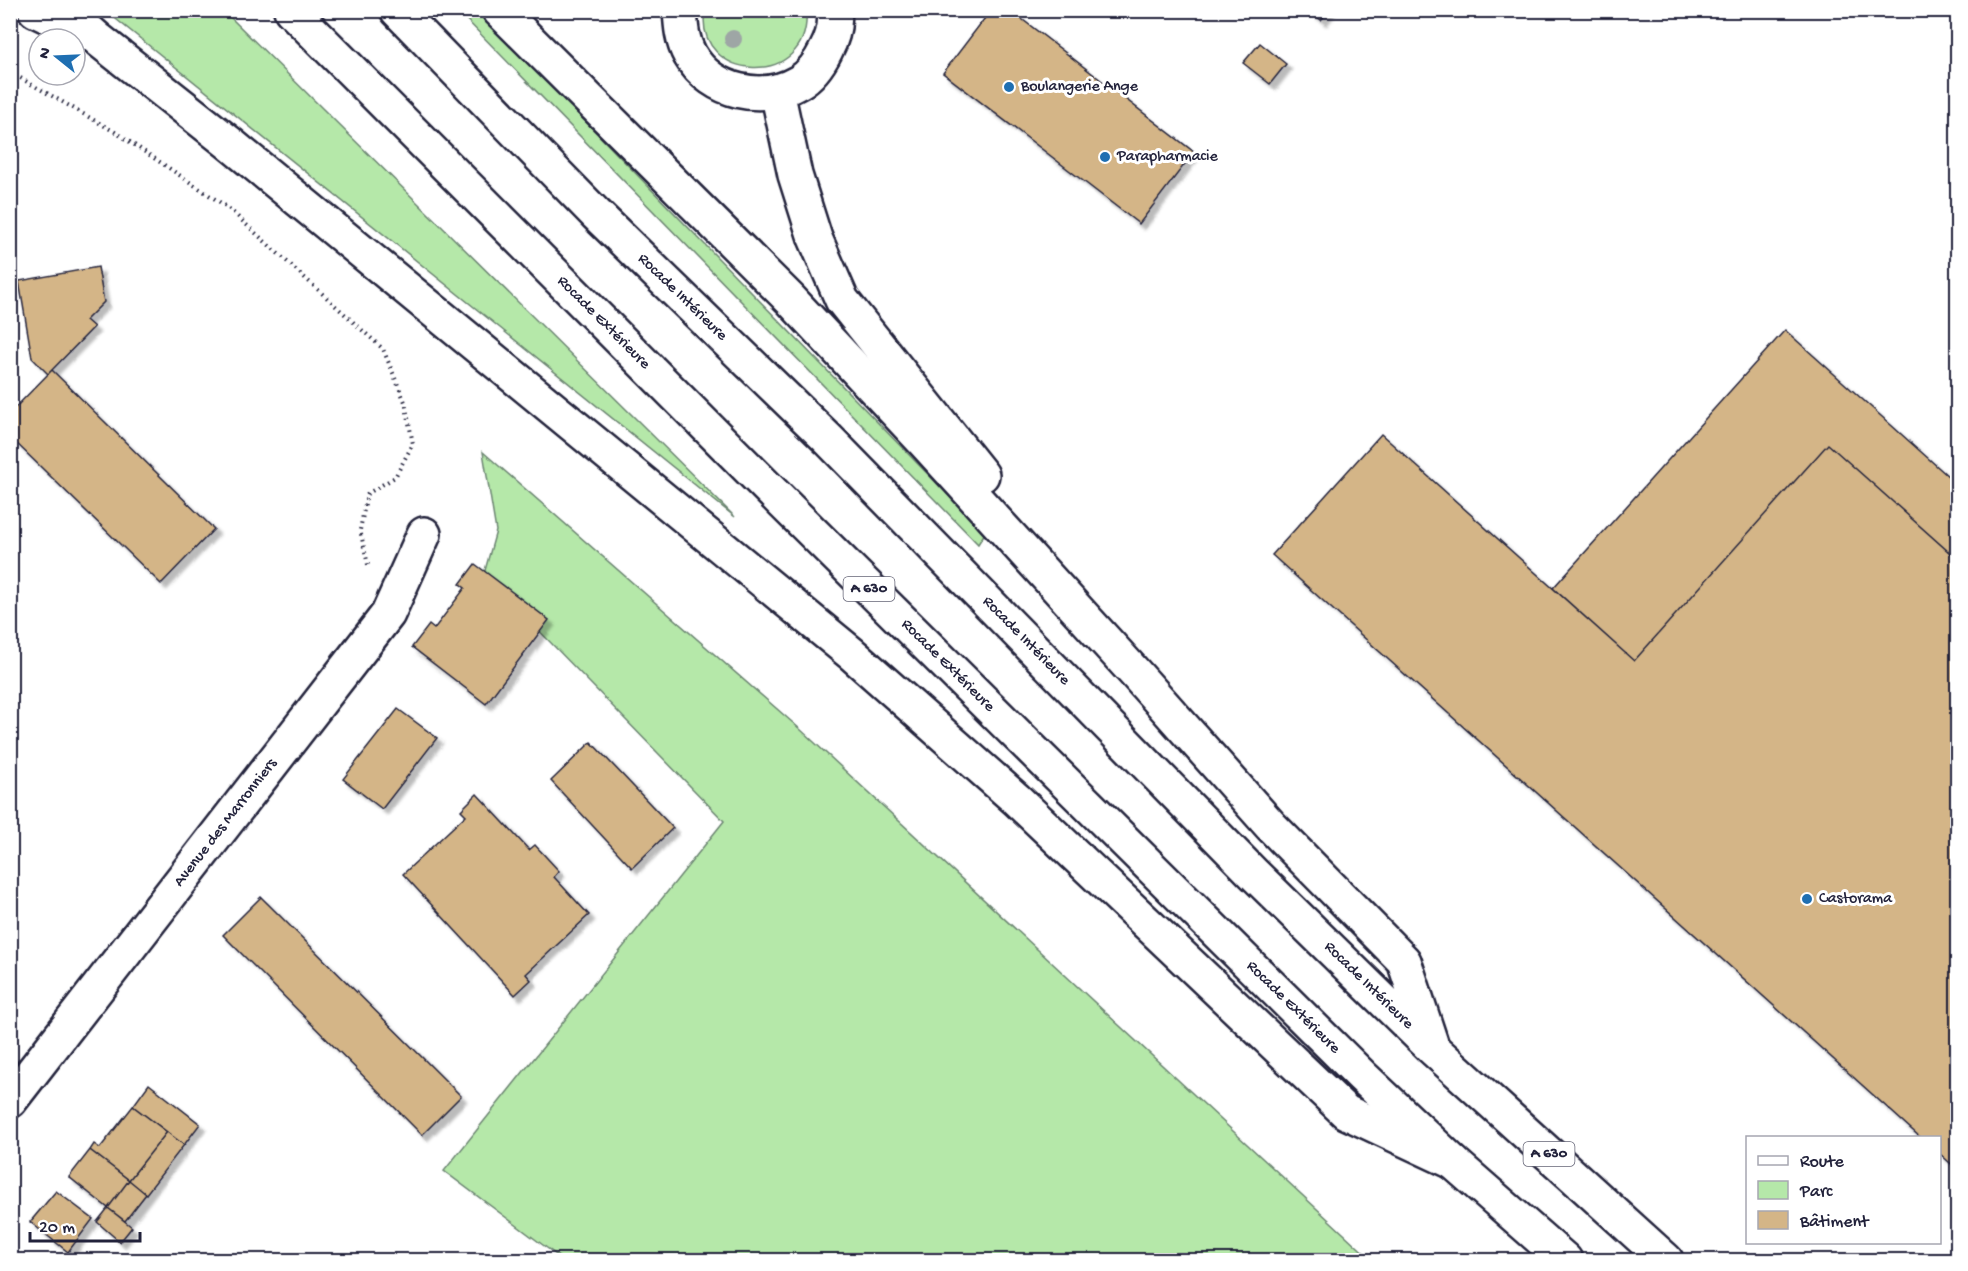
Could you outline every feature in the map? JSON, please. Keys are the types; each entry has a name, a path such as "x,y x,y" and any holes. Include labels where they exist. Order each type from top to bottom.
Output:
{"main road":[{"path":"35,10 99,40"},
{"path":"65,10 852,654 1016,799 1346,1112 1453,1162"},
{"name":"Rocade Extérieure","path":"291,10 799,520 1345,1060 1453,1162 1565,1260"},
{"name":"Rocade Intérieure","path":"397,10 596,214 828,439 1253,873 1432,1048 1666,1260"},
{"path":"499,10 791,300 1136,673 1271,826 1404,961 1432,1048"},
{"path":"680,10 681,30 690,55 706,74 728,88 752,94 777,91 800,81 819,63 831,41 834,10"},
{"path":"777,91 795,175 815,238 842,300 1136,673"},
{"name":"Avenue des Marronniers","path":"10,1101 388,614 424,534"}],"path":[{"path":"10,72 115,132 227,207 383,349 405,402 413,444 395,477 367,494 360,530 369,568 367,579"}],"green space":[{"path":"705,10 806,11 803,37 791,54 774,65 753,68 733,63 717,52 706,34"},
{"path":"106,11 224,11 735,517"},
{"path":"458,11 478,11 985,533 978,544"},
{"path":"483,452 800,729 1372,1260 563,1260 444,1171 724,821 484,574 496,531"}],"building":[{"path":"991,10 1010,10 1194,152 1139,224 943,73"},
{"path":"1308,10 1329,10 1321,20"},
{"path":"1260,43 1286,64 1270,84 1243,63"},
{"path":"98,267 104,302 86,320 94,327 48,374 32,358 19,281"},
{"path":"1785,330 1958,485 1958,560 1828,444 1634,661 1553,588"},
{"path":"52,370 214,529 161,584 10,437 10,413"},
{"name":"Castorama","path":"1381,434 1634,661 1828,444 1958,560 1958,1170 1941,1155 1941,1136 1919,1136 1272,555"},
{"path":"475,564 549,620 486,704 412,647 429,625 434,629 465,588 460,584"},
{"path":"398,709 437,738 382,809 343,779"},
{"path":"591,742 673,828 632,868 551,781"},
{"path":"477,794 529,850 535,845 559,871 554,877 589,915 526,974 531,980 515,995 403,874 466,815 461,810"},
{"path":"261,897 461,1096 422,1135 223,935"},
{"path":"149,1084 200,1124 184,1145 133,1106"},
{"path":"133,1106 167,1132 129,1180 90,1150 94,1144 100,1148"},
{"path":"167,1132 184,1145 146,1194 129,1180"},
{"path":"90,1150 129,1180 108,1208 69,1177"},
{"path":"129,1180 146,1194 125,1221 108,1208"},
{"path":"56,1191 93,1219 68,1252 30,1222"},
{"path":"108,1208 132,1227 120,1242 97,1222"}],"place":[{"name":"Boulangerie Ange","path":"1009,87"},
{"name":"Parapharmacie","path":"1105,157"},
{"name":"Castorama","path":"1807,899"}]}
